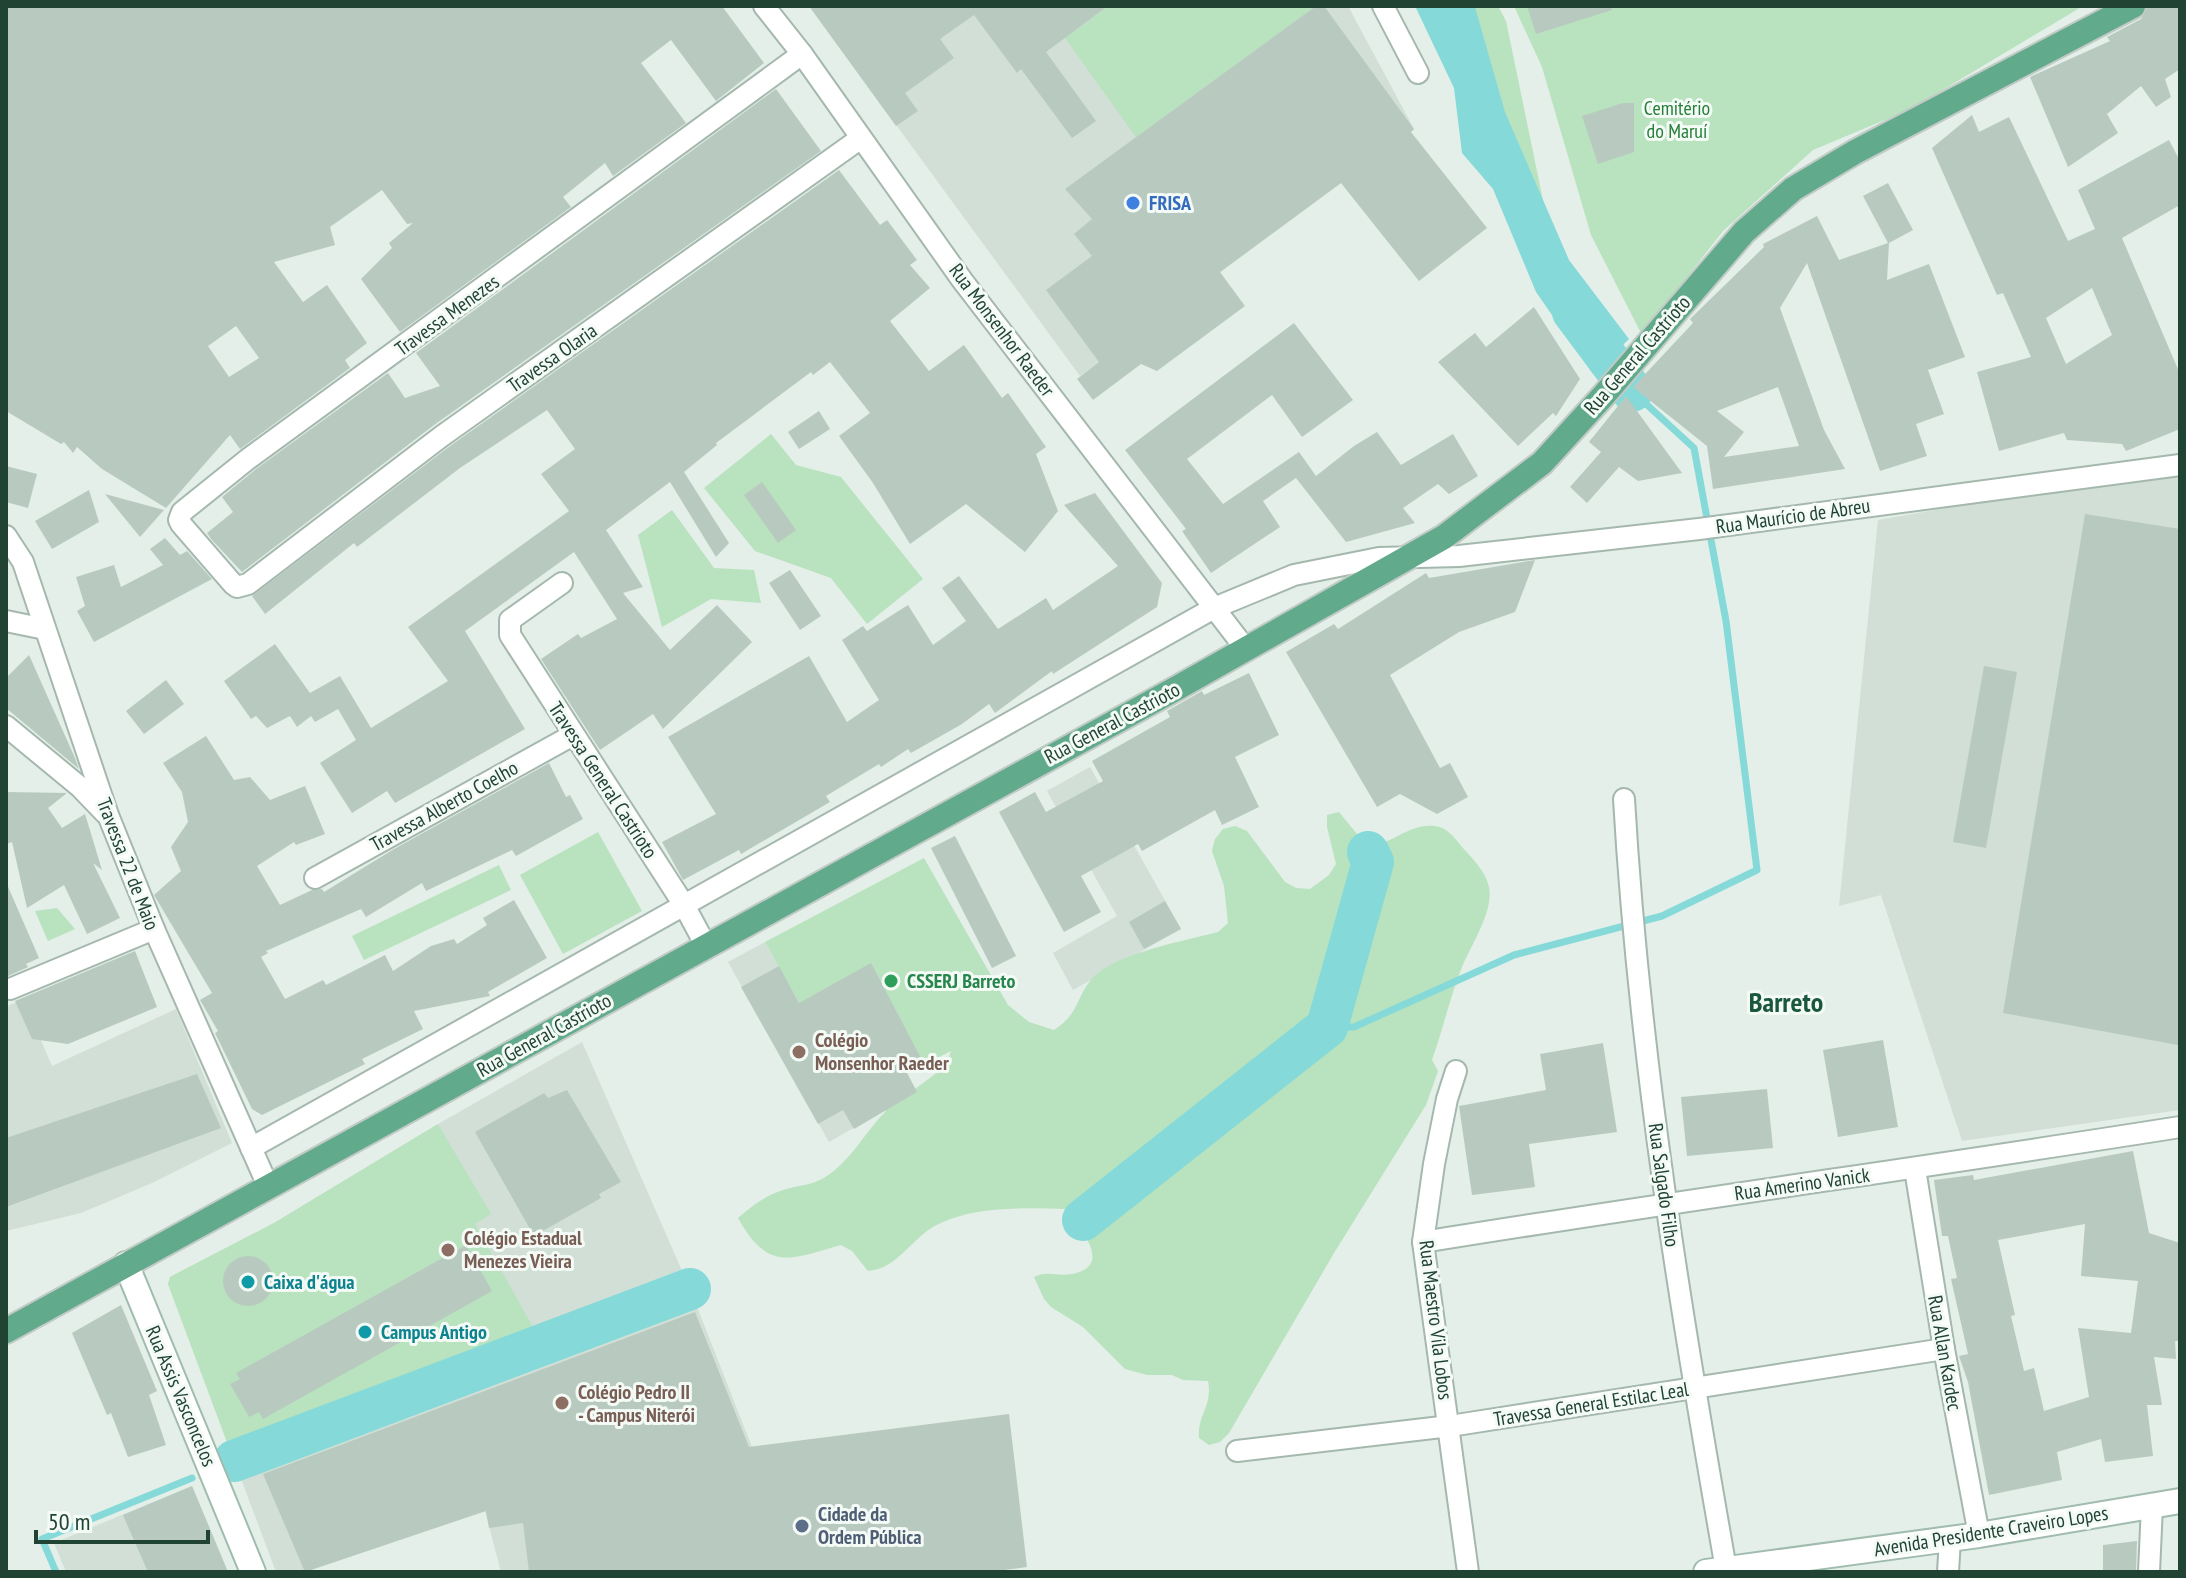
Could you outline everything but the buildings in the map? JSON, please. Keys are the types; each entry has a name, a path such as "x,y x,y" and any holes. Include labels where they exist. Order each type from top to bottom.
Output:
{"main road":[{"name":"Rua General Castrioto","path":"6,1331 1444,537 1542,463 1744,232 1793,189 1855,152 2133,6"},
{"name":"Rua Assis Vasconcelos","path":"126,1264 253,1572"},
{"name":"Avenida Presidente Craveiro Lopes","path":"1716,1571 1979,1535 2180,1501"}],"street":[{"name":"Rua Monsenhor Raeder","path":"764,6 802,54 962,280 1245,648"},
{"path":"1383,6 1418,73"},
{"name":"Travessa Menezes","path":"248,584 237,587 233,584 181,524 182,512 248,459 802,54"},
{"name":"Travessa Olaria","path":"248,584 442,436 861,138"},
{"name":"Rua Maurício de Abreu","path":"251,1148 1214,608 1294,575 1379,558 1459,556 1699,529 2180,465"},
{"name":"Travessa 22 de Maio","path":"6,536 23,562 108,815 154,929 268,1186"},
{"name":"Travessa General Castrioto","path":"562,583 515,615 510,620 510,635 684,905 706,946"},
{"path":"6,621 45,629"},
{"path":"6,726 80,787 108,815"},
{"name":"Travessa Alberto Coelho","path":"315,878 573,735"},
{"name":"Rua Salgado Filho","path":"1624,799 1634,941 1665,1203 1694,1387 1716,1571"},
{"path":"10,989 154,929"},
{"name":"Rua Maestro Vila Lobos","path":"1456,1071 1434,1164 1423,1242 1468,1572"},
{"name":"Rua Amerino Vanick","path":"1423,1242 2180,1127"},
{"name":"Rua Allan Kardec","path":"1915,1169 1944,1349 1979,1535"},
{"name":"Travessa General Estilac Leal","path":"1237,1451 1450,1426 1944,1349"},
{"path":"2149,1572 2152,1506"},
{"path":"1948,1572 1950,1539"}],"shaded area":[{"name":"FRISA","path":"809,6 1348,6 1414,129 1080,376"},
{"path":"2180,467 2180,1110 1962,1141 1881,895 1839,906 1878,520"},
{"path":"1090,767 1181,929 1073,990 1053,953 1117,916 1047,791"},
{"name":"Colégio Monsenhor Raeder","path":"765,942 799,1003 873,1117 829,1142 728,962"},
{"path":"23,999 52,1066 176,1009 232,1143 152,1183 81,1213 6,1231 6,1007"},
{"path":"582,1042 690,1289 752,1447 576,1572 501,1572 485,1511 305,1572 276,1572 168,1284 170,1277 274,1223"},
{"path":"192,1486 228,1572 66,1572 54,1543"}],"green space":[{"path":"1109,6 1316,6 1136,137 1065,38"},
{"path":"1444,6 1498,6 1506,21 1551,239"},
{"name":"Cemitério do Maruí","path":"1514,6 2083,6 1911,109 1813,150 1723,231 1642,335 1591,235 1542,67"},
{"path":"771,434 796,465 841,477 923,579 867,624 831,578 755,551 704,488"},
{"path":"672,510 714,568 754,570 761,603 711,599 662,627 638,535"},
{"path":"1339,812 1361,839 1371,846 1418,827 1443,828 1485,876 1490,896 1481,928 1450,1001 1432,1060 1438,1071 1426,1105 1334,1253 1229,1433 1220,1442 1209,1445 1199,1438 1208,1398 1208,1381 1183,1380 1172,1375 1147,1375 1125,1369 1083,1327 1051,1307 1044,1299 1034,1277 1072,1274 1085,1270 1091,1263 1090,1245 1066,1209 998,1209 948,1220 925,1233 895,1260 868,1271 852,1251 841,1245 782,1257 760,1247 749,1236 738,1218 772,1194 813,1183 832,1173 886,1111 799,1003 765,942 924,858 1008,1005 1029,1022 1054,1030 1068,1019 1090,981 1114,963 1149,950 1218,932 1228,923 1224,886 1212,851 1215,839 1223,829 1235,826 1247,831 1285,882 1296,888 1310,889 1329,875 1336,864 1327,815","holes":["951,1051 946,1066 915,1089 907,1073"]},
{"path":"598,832 642,911 563,954 520,875"},
{"path":"499,865 511,890 364,960 352,936"},
{"path":"57,908 75,929 48,941 35,911"},
{"name":"Colégio Estadual Menezes Vieira","path":"438,1124 491,1214 475,1224 543,1345 234,1461 168,1284 170,1277 274,1223"}],"water":[{"path":"1415,6 1475,7 1505,112 1569,260 1629,339 1593,374 1536,292 1493,189 1462,153 1454,88"}],"waterway":[{"path":"1573,312 1632,391"},
{"path":"1327,1027 1354,1027 1514,955 1662,916 1757,870 1726,621 1694,448 1632,391"},
{"path":"1083,1220 1327,1027 1373,862 1368,852"},
{"path":"234,1461 690,1289"},
{"path":"56,1572 42,1539 192,1478"}],"place":[{"name":"FRISA","path":"1133,203"},
{"name":"CSSERJ Barreto","path":"891,981"},
{"name":"Colégio Monsenhor Raeder","path":"799,1052"},
{"name":"Colégio Estadual Menezes Vieira","path":"448,1250"},
{"name":"Caixa d'água","path":"248,1282"},
{"name":"Campus Antigo","path":"365,1332"},
{"name":"Colégio Pedro II - Campus Niterói","path":"562,1403"},
{"name":"Cidade da Ordem Pública","path":"802,1526"}],"district":[{"name":"Barreto","path":"1786,1001"}]}
